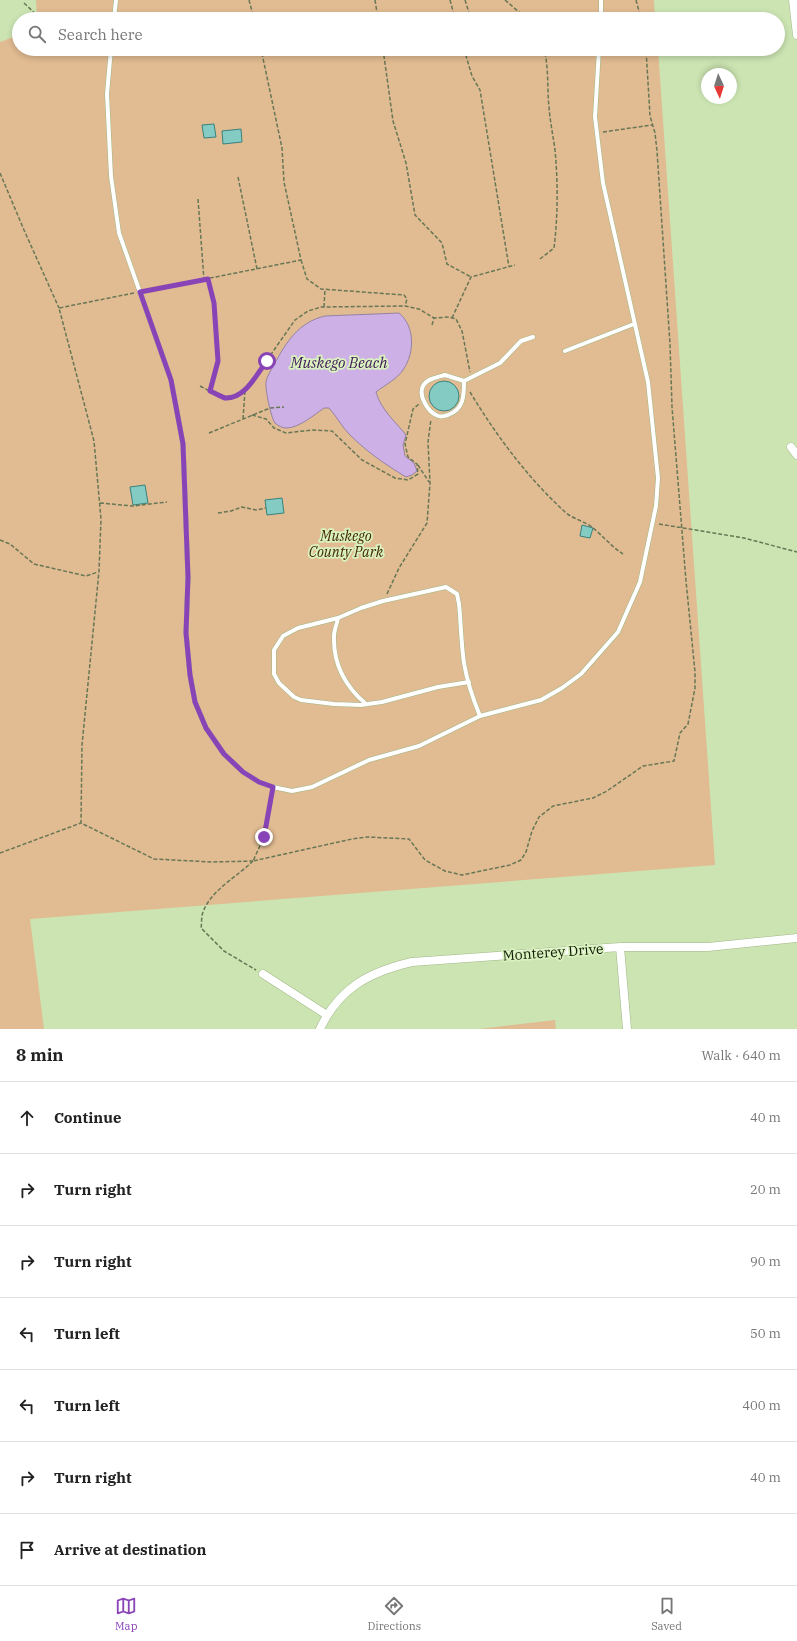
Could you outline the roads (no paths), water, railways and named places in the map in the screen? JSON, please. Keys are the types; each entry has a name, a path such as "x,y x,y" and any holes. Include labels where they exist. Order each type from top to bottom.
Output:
{"street":[{"path":"793,0 797,35"},
{"path":"791,447 797,455"},
{"name":"Monterey Drive","path":"320,1029 327,1015 342,997 370,975 390,967 412,962 620,947 708,947 797,938"},
{"path":"620,947 626,1029"},
{"path":"263,974 327,1015"}],"lane":[{"path":"115,12 116,0"},
{"path":"601,0 601,12"},
{"path":"111,56 108,94 111,183 119,234 171,380 183,444 188,577 186,633 190,675 195,702 206,728 224,754 243,772 259,782 273,787 292,790 312,787 369,760 419,746 480,716 540,700 562,688 580,674 600,654 618,632 640,582 656,506 658,478 648,382 603,183 595,117 599,56"},
{"path":"565,351 634,324"},
{"path":"464,381 464,396 462,405 456,412 441,417 435,415 423,400 421,392 423,386 427,382 445,375 464,381 472,378 500,364 521,341 533,337"},
{"path":"469,682 438,687 382,702 366,704 334,704 301,700 294,698 279,683 274,674 274,650 283,636 298,628 338,618 361,608 383,601 446,587 457,594 464,663 480,716"},
{"path":"338,618 334,636 338,663 345,682 366,704"}],"water":[{"name":"Muskego Beach","path":"399,313 404,318 410,332 412,340 410,356 403,370 394,379 376,392 385,410 406,435 403,445 405,456 414,463 417,471 406,477 377,458 344,429 329,408 324,408 306,421 296,426 283,428 275,423 269,403 266,386 267,380 269,373 283,348 294,334 308,323 325,316"}],"park label":[{"name":"Muskego County Park","path":"346,544"}]}
